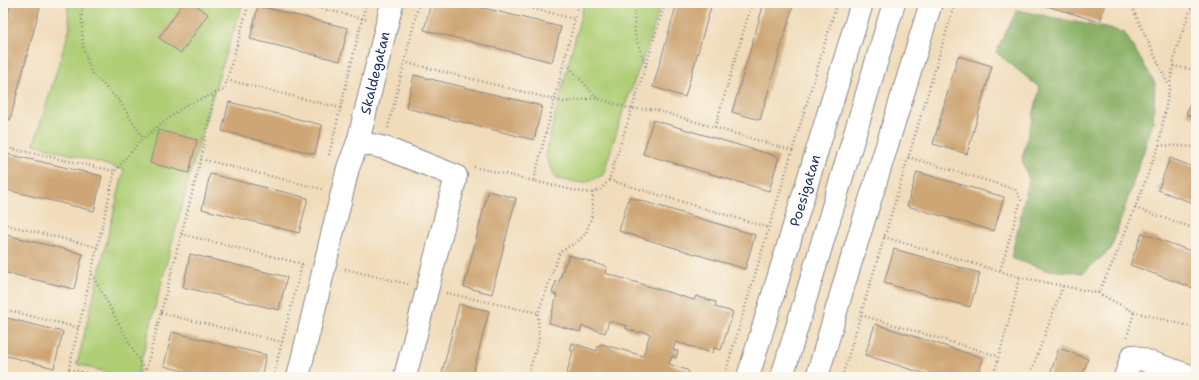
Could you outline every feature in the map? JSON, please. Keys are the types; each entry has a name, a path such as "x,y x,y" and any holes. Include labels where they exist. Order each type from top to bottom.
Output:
{"street":[{"name":"Skaldegatan","path":"298,377 348,168 358,142 392,3"},
{"name":"Poesigatan","path":"748,377 862,3"},
{"path":"782,377 894,3"},
{"path":"817,377 844,284 931,3"},
{"path":"358,142 390,139 456,176 405,377"},
{"path":"1124,377 1132,356 1163,372 1193,377"}],"path":[{"path":"81,3 83,46 91,72 120,102 143,138"},
{"path":"67,377 115,171 143,138 186,105 224,90 249,3"},
{"path":"299,3 362,18"},
{"path":"390,139 388,126 418,3"},
{"path":"510,3 575,18"},
{"path":"534,180 579,3"},
{"path":"634,3 635,36 646,66"},
{"path":"472,166 577,191 593,193 601,189 609,180 665,3"},
{"path":"715,127 752,3"},
{"path":"724,377 838,3"},
{"path":"842,377 955,3"},
{"path":"1130,3 1169,85"},
{"path":"1098,293 1114,260 1159,145 1172,66 1176,50 1193,3"},
{"path":"404,62 564,102 597,98 631,108 653,109 793,151"},
{"path":"564,62 597,98"},
{"path":"1172,66 1196,69"},
{"path":"227,80 341,108"},
{"path":"144,377 201,159 214,94"},
{"path":"388,126 390,139"},
{"path":"1159,145 1196,147"},
{"path":"3,147 115,171"},
{"path":"908,157 1015,189 1021,200 1000,272"},
{"path":"201,159 322,189"},
{"path":"609,180 770,228"},
{"path":"527,377 539,340 538,313 560,252 578,241 586,233 592,216 593,193"},
{"path":"1135,208 1196,229"},
{"path":"3,224 97,247"},
{"path":"181,234 302,264"},
{"path":"884,237 1019,277 1098,293 1134,312 1196,328"},
{"path":"91,274 145,372"},
{"path":"992,377 1013,306 1019,277"},
{"path":"1029,377 1062,286"},
{"path":"3,309 79,328"},
{"path":"161,313 282,342"},
{"path":"861,315 999,356"},
{"path":"69,369 103,377"}],"green space":[{"path":"67,3 243,3 227,49 199,142 137,377 123,377 77,364 124,170 34,144 70,28"},
{"path":"584,3 661,3 647,48 624,108 603,175 583,183 556,179 545,155"},
{"path":"1017,10 1124,32 1155,83 1153,123 1111,249 1083,273 1046,270 1011,258 1029,180 1022,159 1040,88 996,52"}],"building":[{"path":"11,3 41,3 10,120 3,118 3,32"},
{"path":"183,3 193,3 208,14 181,53 159,38"},
{"path":"431,3 463,3 561,27 552,62 424,30"},
{"path":"677,3 712,3 685,97 653,87"},
{"path":"764,3 794,3 760,120 732,112"},
{"path":"1037,3 1105,3 1100,22"},
{"path":"258,6 348,28 340,61 250,39"},
{"path":"958,56 992,66 967,154 933,144"},
{"path":"414,75 542,106 534,140 406,108"},
{"path":"1196,88 1196,118 1186,114"},
{"path":"229,102 322,125 315,154 222,131"},
{"path":"653,120 779,157 769,191 643,154"},
{"path":"158,130 197,140 189,173 150,163"},
{"path":"3,153 102,176 94,211 3,189"},
{"path":"1170,158 1196,168 1196,204 1158,190"},
{"path":"917,172 1004,197 994,231 907,206"},
{"path":"210,174 308,198 299,233 202,209"},
{"path":"488,191 516,198 492,294 464,287"},
{"path":"629,197 755,235 745,269 619,231"},
{"path":"1142,233 1196,253 1196,289 1130,265"},
{"path":"3,234 83,254 74,289 3,272"},
{"path":"894,249 980,273 970,307 884,283"},
{"path":"190,254 287,277 279,310 183,287"},
{"path":"569,255 607,267 605,273 694,300 696,296 716,302 715,307 733,312 721,350 714,348 712,353 676,342 673,350 678,351 676,358 672,356 669,364 687,370 690,374 689,377 566,376 573,351 570,350 572,343 597,351 598,346 602,344 643,356 650,334 626,329 627,326 609,321 605,333 582,326 580,332 549,323 557,295 552,293 556,281 559,282"},
{"path":"459,304 489,311 472,377 441,377"},
{"path":"3,317 63,332 54,368 3,355"},
{"path":"875,324 983,358 977,377 935,377 865,355"},
{"path":"172,332 266,355 261,377 208,377 164,366"},
{"path":"1059,348 1088,359 1082,377 1049,377"}]}
